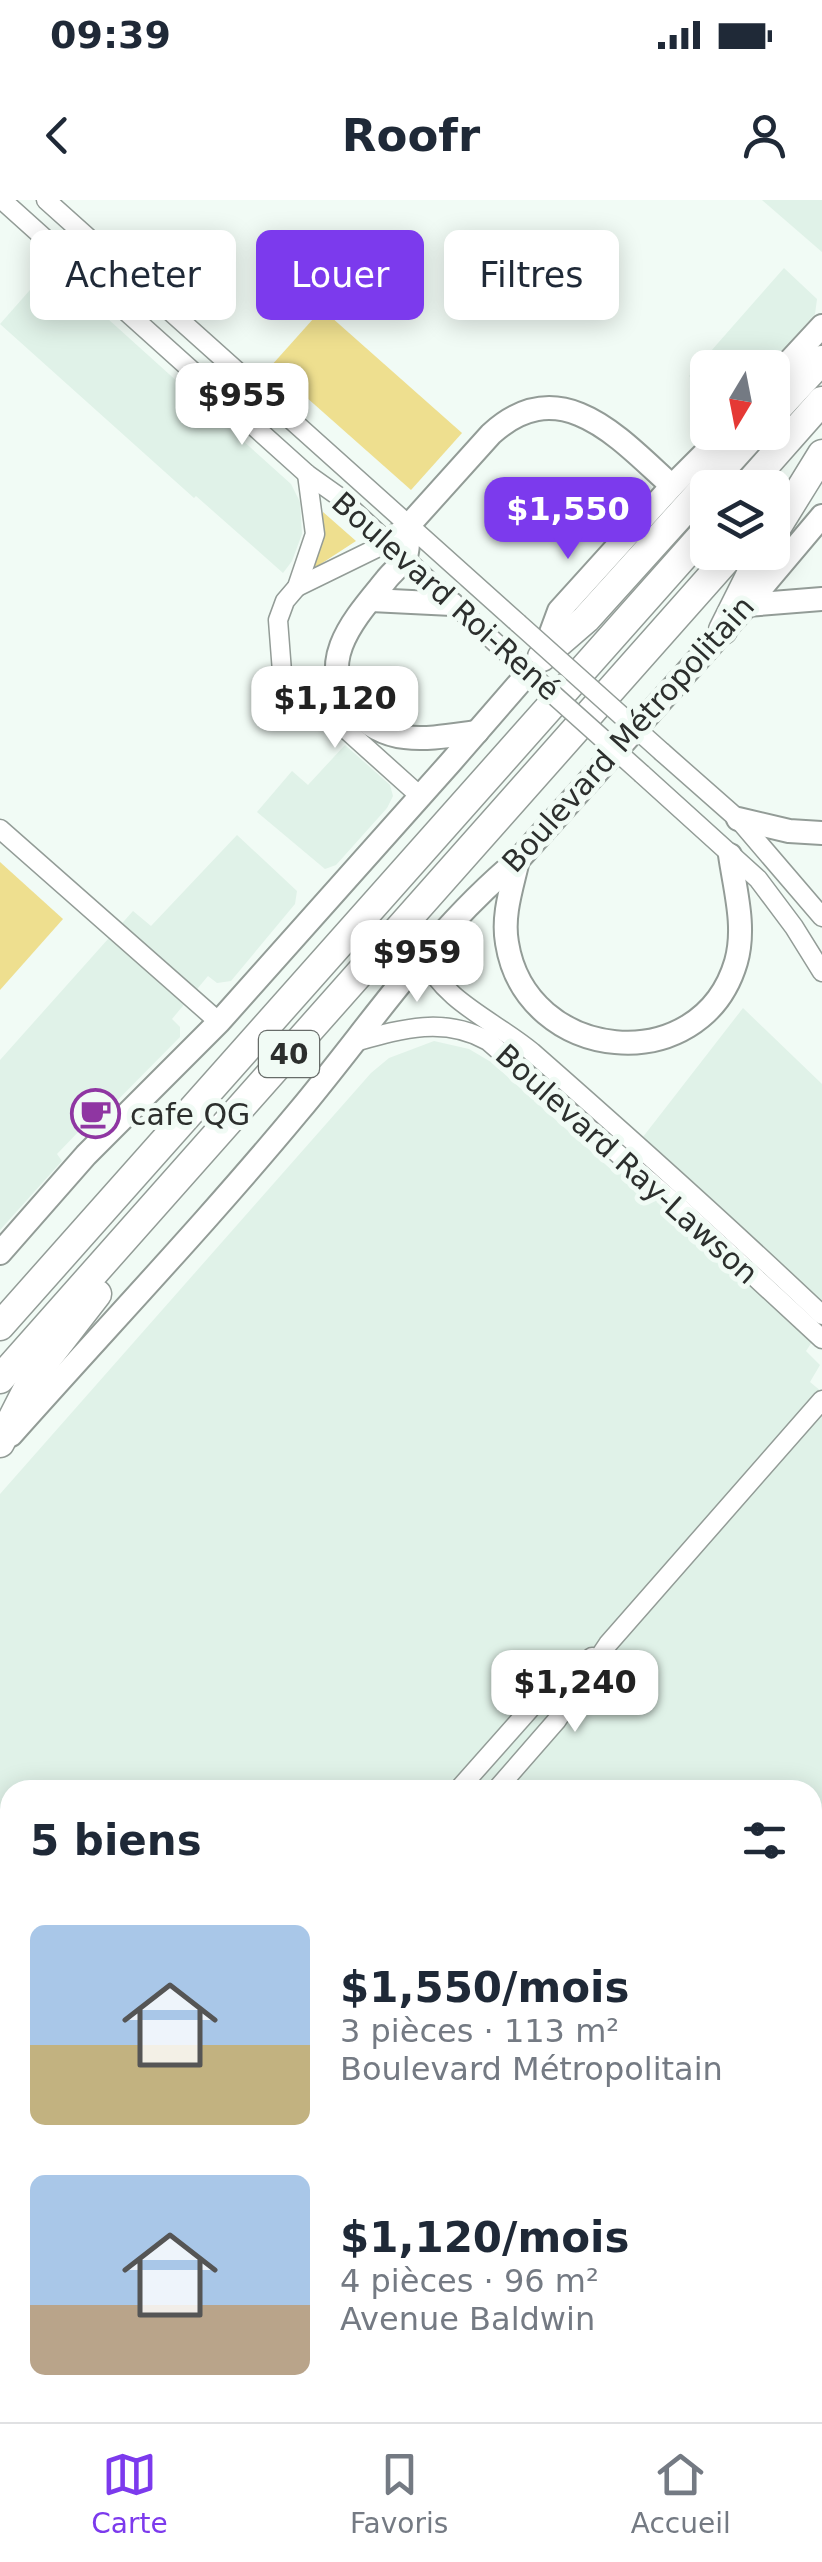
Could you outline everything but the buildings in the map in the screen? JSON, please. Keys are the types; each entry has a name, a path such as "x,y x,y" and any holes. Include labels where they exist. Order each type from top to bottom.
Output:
{"highway":[{"path":"790,395 822,360"},
{"path":"761,470 822,400"},
{"path":"542,657 578,628 739,450"},
{"path":"790,488 822,453"},
{"path":"790,505 822,453"},
{"name":"40","path":"0,1326 690,550"},
{"name":"40","path":"0,1379 717,570"},
{"path":"723,630 753,570"},
{"path":"0,1446 34,1374 88,1307 162,1197"}],"main road":[{"path":"790,361 822,326"},
{"path":"477,732 426,739 401,738 377,729 356,712 339,680 338,655 346,631 371,600 410,525 502,424 541,409 568,409 590,418 672,486"},
{"path":"0,1253 86,1156 218,1022 477,732 542,657 559,611 708,450"},
{"name":"Boulevard Métropolitain","path":"0,1446 275,1139 371,1017 424,957 491,882 518,860 822,516"},
{"path":"747,605 822,598"},
{"path":"371,600 452,604"},
{"path":"738,819 788,831 822,833"},
{"path":"518,860 506,930 512,965 524,991 543,1012 576,1033 603,1041 636,1043 676,1032 699,1018 732,973 740,921 730,855"}],"street":[{"name":"Boulevard Roi-René","path":"2,200 35,230"},
{"name":"Boulevard Roi-René","path":"49,202 738,819 822,918"},
{"path":"41,230 49,202"},
{"name":"Boulevard Roi-René","path":"135,320 307,474 338,496 768,891 822,972"},
{"path":"307,474 316,522 297,587 278,620 282,672 420,796"},
{"path":"297,587 397,550"},
{"path":"0,829 218,1022"},
{"name":"Boulevard Ray-Lawson","path":"424,957 443,988 525,1046 822,1315"},
{"name":"Boulevard Ray-Lawson","path":"355,1042 428,1026 455,1028 488,1041 668,1197 822,1339"},
{"path":"505,1780 557,1720 608,1644 822,1400"},
{"path":"467,1780 537,1702 608,1644"}],"shaded area":[{"path":"762,200 822,200 822,252"},
{"path":"784,268 817,299 815,314 782,350 712,350"},
{"path":"30,290 30,320 109,320 291,484 300,502 302,534 283,573 194,498 0,324"},
{"path":"312,320 334,320 462,433 411,490 271,366"},
{"path":"323,512 356,541 313,569 323,541"},
{"path":"345,745 390,785 393,796 387,808 336,865 325,869 257,812 292,771 308,785"},
{"path":"237,835 297,891 295,904 231,981 217,983 208,976 172,1019 180,1027 180,1037 91,1127 83,1127 57,1154 62,1161 0,1230 0,1060 133,911 151,926"},
{"path":"0,862 63,919 0,990"},
{"path":"743,1008 822,1084 822,1327 806,1351 820,1365 810,1382 822,1392 822,1780 0,1780 0,1494 371,1073 389,1058 434,1041 469,1049 491,1062 615,1173"}],"place":[{"name":"cafe QG","path":"95,1114"}]}
